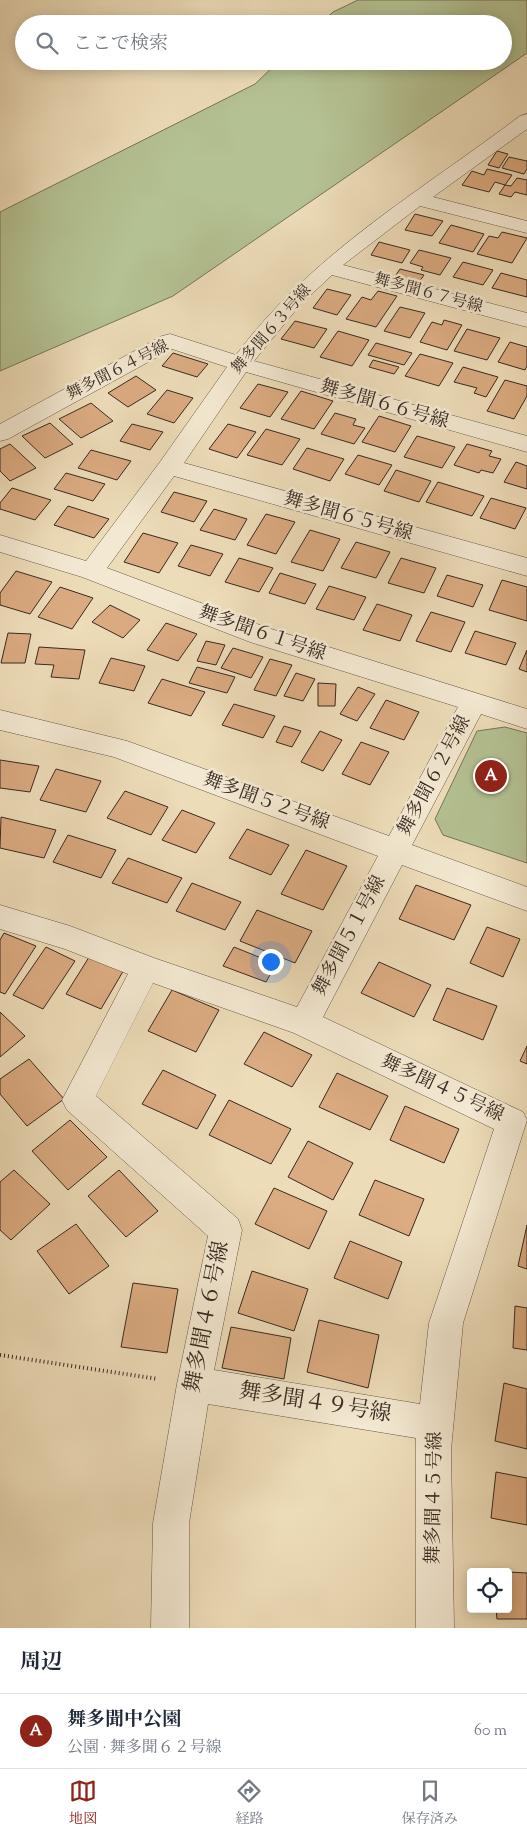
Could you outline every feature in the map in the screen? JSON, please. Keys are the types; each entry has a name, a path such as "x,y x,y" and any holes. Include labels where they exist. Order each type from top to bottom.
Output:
{"street":[{"name":"舞多聞６３号線","path":"91,571 169,467 241,364 293,301 329,268 416,199 505,138 527,120"},
{"path":"505,138 527,143"},
{"path":"416,199 527,227"},
{"name":"舞多聞６７号線","path":"329,268 527,320"},
{"name":"舞多聞６４号線","path":"0,434 170,341 241,364"},
{"name":"舞多聞６６号線","path":"241,364 527,444"},
{"name":"舞多聞６５号線","path":"169,467 527,567"},
{"name":"舞多聞６１号線","path":"0,542 91,571 259,635 473,704 527,719"},
{"name":"舞多聞６２号線","path":"396,849 473,704"},
{"name":"舞多聞５２号線","path":"0,720 118,748 396,849 527,899"},
{"name":"舞多聞５１号線","path":"304,1023 396,849"},
{"name":"舞多聞４５号線","path":"0,918 70,938 146,968 304,1023 512,1122 446,1323 433,1450 435,1628"},
{"name":"舞多聞４６号線","path":"146,968 78,1100 226,1230 194,1384 171,1523 170,1628"},
{"name":"舞多聞４９号線","path":"194,1384 436,1424"}],"path":[{"path":"0,1355 194,1384"}],"green space":[{"path":"358,0 527,0 527,53 512,63 512,15 330,15"},
{"path":"270,70 502,70 173,296 0,371 0,212 255,84"},
{"path":"505,727 527,733 527,863 443,835 435,819 477,731"}],"building":[{"path":"497,151 508,154 499,168 488,165"},
{"path":"509,157 527,161 527,169 524,174 502,168"},
{"path":"487,169 512,175 505,185 495,182 489,192 462,185 472,171 484,175"},
{"path":"517,178 527,180 527,195 515,192 511,197 499,194 505,185 511,186"},
{"path":"415,214 443,221 432,236 405,230"},
{"path":"451,225 484,234 473,252 439,243"},
{"path":"502,232 527,238 512,263 477,254 489,236 498,238"},
{"path":"379,242 410,250 402,263 371,255"},
{"path":"419,250 451,258 440,275 421,270 423,267 410,263"},
{"path":"463,262 493,270 483,285 453,277"},
{"path":"400,269 424,275 417,285 394,278"},
{"path":"501,273 527,280 527,297 492,288"},
{"path":"327,289 351,295 337,315 313,308"},
{"path":"378,291 397,296 376,327 346,319 362,297 371,300"},
{"path":"400,307 425,313 410,338 384,331"},
{"path":"444,320 462,325 447,350 420,342 432,322 442,325"},
{"path":"295,321 327,329 314,348 281,339"},
{"path":"467,329 500,338 487,360 454,351"},
{"path":"338,331 369,340 352,366 320,357"},
{"path":"510,342 527,347 527,366 525,370 498,362"},
{"path":"376,343 412,353 404,365 368,355"},
{"path":"173,353 208,364 197,377 162,366"},
{"path":"420,354 453,363 439,386 405,376"},
{"path":"373,360 399,367 394,374 369,367"},
{"path":"463,367 498,377 486,397 474,393 477,388 454,382"},
{"path":"136,376 156,390 128,407 108,393"},
{"path":"505,380 527,386 527,396 514,419 487,411"},
{"path":"258,384 288,392 270,417 240,408"},
{"path":"167,390 193,398 174,423 147,414"},
{"path":"301,391 333,401 314,429 281,419"},
{"path":"91,403 113,421 81,438 59,419"},
{"path":"335,413 356,419 353,425 365,428 354,444 321,434"},
{"path":"379,416 411,426 395,452 362,442"},
{"path":"50,423 73,444 45,458 22,436"},
{"path":"132,424 163,432 150,450 120,441"},
{"path":"228,424 256,432 237,458 209,449"},
{"path":"266,429 300,439 282,465 247,455"},
{"path":"417,436 455,447 442,468 404,457"},
{"path":"10,444 36,468 10,481 0,471 0,449"},
{"path":"467,444 492,451 489,456 501,459 493,473 481,470 479,473 454,465"},
{"path":"307,448 344,459 330,481 293,469"},
{"path":"91,450 131,461 117,480 78,468"},
{"path":"358,455 392,465 379,485 345,474"},
{"path":"516,462 527,466 527,489 504,482"},
{"path":"396,470 431,481 419,502 384,491"},
{"path":"66,473 105,484 93,501 54,489"},
{"path":"438,482 484,496 472,516 426,502"},
{"path":"12,488 51,500 35,520 0,509 0,503"},
{"path":"174,492 207,501 194,522 161,512"},
{"path":"491,498 526,508 515,529 480,518"},
{"path":"68,506 109,519 94,538 54,525"},
{"path":"214,509 247,519 235,540 200,530"},
{"path":"266,514 295,522 276,554 247,545"},
{"path":"310,530 340,539 323,571 291,562"},
{"path":"143,533 178,543 159,573 124,562"},
{"path":"356,542 390,552 376,578 341,568"},
{"path":"191,545 223,554 210,576 178,566"},
{"path":"239,558 273,568 259,592 225,582"},
{"path":"401,558 436,568 424,593 388,583"},
{"path":"16,571 52,582 30,614 0,605 0,593"},
{"path":"280,573 316,584 305,604 269,593"},
{"path":"447,575 483,585 473,607 437,596"},
{"path":"502,580 527,587 527,621 489,610"},
{"path":"329,586 366,597 354,620 316,609"},
{"path":"60,587 93,598 72,629 38,617"},
{"path":"377,604 412,615 400,641 363,630"},
{"path":"110,605 140,620 123,638 92,622"},
{"path":"431,612 465,622 451,652 416,641"},
{"path":"166,623 197,634 178,661 147,650"},
{"path":"475,631 516,643 506,665 465,653"},
{"path":"8,633 31,634 25,663 1,663"},
{"path":"206,641 225,645 216,665 197,661"},
{"path":"39,647 85,650 79,679 51,677 54,665 35,664"},
{"path":"233,648 263,657 251,678 221,668"},
{"path":"527,650 527,672 519,669"},
{"path":"111,658 145,666 134,691 99,683"},
{"path":"270,659 292,665 276,696 254,690"},
{"path":"197,667 235,677 227,693 189,683"},
{"path":"296,673 315,679 303,701 284,696"},
{"path":"162,679 205,692 191,716 148,703"},
{"path":"318,683 336,684 335,706 318,706"},
{"path":"358,687 375,694 357,721 340,714"},
{"path":"386,700 419,712 404,740 370,728"},
{"path":"234,704 275,716 263,738 222,725"},
{"path":"284,726 301,731 292,747 276,742"},
{"path":"320,731 342,740 323,771 301,762"},
{"path":"361,742 389,752 370,785 342,774"},
{"path":"0,760 39,766 30,792 0,788"},
{"path":"56,769 101,781 86,812 40,800"},
{"path":"125,791 168,807 151,835 107,818"},
{"path":"182,810 215,823 196,853 162,840"},
{"path":"1,817 56,830 44,858 0,848"},
{"path":"247,829 289,845 271,875 229,858"},
{"path":"68,835 116,850 101,878 53,862"},
{"path":"306,850 347,866 323,910 281,894"},
{"path":"128,858 182,878 167,903 112,883"},
{"path":"192,883 241,902 225,930 176,911"},
{"path":"416,885 471,905 454,940 399,919"},
{"path":"257,910 312,931 295,963 240,941"},
{"path":"487,927 520,939 503,977 470,963"},
{"path":"4,933 36,946 5,994 0,992 0,940"},
{"path":"46,947 75,961 43,1009 13,995"},
{"path":"234,947 276,964 266,982 223,966"},
{"path":"91,954 125,968 101,1009 66,994"},
{"path":"379,962 431,985 414,1017 361,993"},
{"path":"447,988 497,1006 483,1040 433,1020"},
{"path":"172,990 219,1010 196,1052 148,1031"},
{"path":"0,1012 25,1036 0,1057"},
{"path":"264,1032 312,1055 292,1087 244,1064"},
{"path":"527,1046 527,1064 520,1061"},
{"path":"29,1059 64,1099 27,1126 0,1094 0,1079"},
{"path":"163,1070 216,1095 197,1129 142,1104"},
{"path":"337,1073 388,1096 370,1130 319,1107"},
{"path":"229,1100 291,1129 271,1164 209,1135"},
{"path":"405,1106 459,1129 444,1163 390,1140"},
{"path":"70,1120 107,1157 68,1190 32,1151"},
{"path":"308,1141 353,1163 333,1200 288,1177"},
{"path":"14,1170 50,1204 11,1240 0,1230 0,1182"},
{"path":"119,1170 158,1211 126,1237 88,1196"},
{"path":"375,1180 424,1199 409,1236 359,1215"},
{"path":"274,1188 327,1211 309,1249 255,1224"},
{"path":"76,1224 109,1266 69,1294 37,1251"},
{"path":"527,1225 527,1269 518,1266"},
{"path":"350,1241 402,1262 388,1299 334,1278"},
{"path":"252,1271 308,1289 294,1331 238,1313"},
{"path":"133,1283 178,1289 167,1353 121,1347"},
{"path":"515,1306 527,1308 527,1350 513,1348"},
{"path":"319,1320 379,1335 368,1388 307,1372"},
{"path":"231,1327 291,1338 284,1379 222,1368"},
{"path":"504,1383 527,1389 527,1449 495,1441"},
{"path":"496,1472 527,1478 527,1525 491,1518"},
{"path":"512,1572 527,1573 527,1619 497,1619 496,1613 512,1613"}],"place":[{"name":"舞多聞中公園","path":"491,776"}]}
